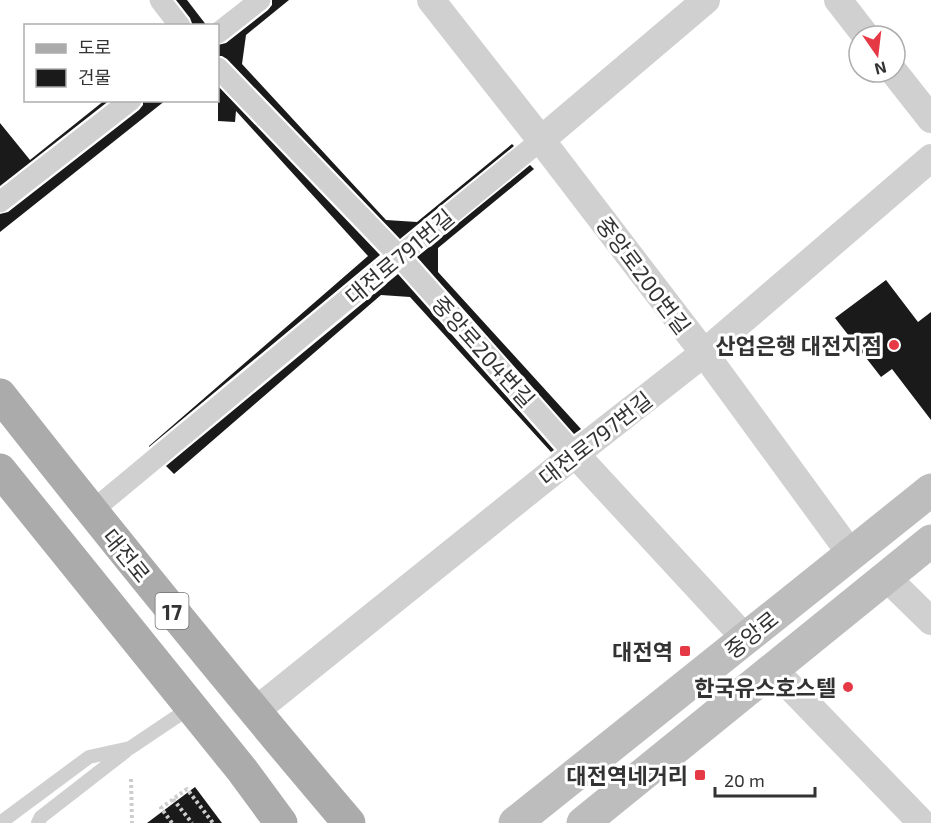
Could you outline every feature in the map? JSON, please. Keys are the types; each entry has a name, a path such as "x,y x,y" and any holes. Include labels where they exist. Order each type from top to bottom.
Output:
{"main road":[{"name":"대전로","path":"0,395 255,712 349,823"},
{"name":"대전로","path":"0,470 242,770 281,823"},
{"name":"중앙로","path":"515,823 931,490"},
{"name":"중앙로","path":"584,823 931,541"},
{"path":"242,770 256,823"}],"street":[{"path":"160,0 178,24"},
{"path":"219,32 260,0"},
{"name":"중앙로200번길","path":"431,0 704,353 851,554"},
{"name":"대전로791번길","path":"92,512 541,140 706,0"},
{"path":"838,0 857,24"},
{"name":"중앙로204번길","path":"219,69 399,256 575,454 746,639"},
{"path":"903,84 931,119"},
{"path":"0,202 128,102"},
{"name":"대전로797번길","path":"255,712 704,353 931,158"},
{"path":"886,577 931,621"},
{"path":"773,669 922,823"}],"lane":[{"path":"38,823 41,817 130,748 191,707"},
{"path":"0,823 89,757 130,748"}],"path":[{"path":"130,748 132,823"},
{"path":"172,823 161,808 187,789 213,823"},
{"path":"173,799 192,823"}],"building":[{"path":"176,0 187,0 205,24 192,24"},
{"path":"272,0 289,0 246,35 242,64 386,220 417,222 512,144 514,146 400,239 227,59 219,56 219,45 226,43 272,5"},
{"path":"219,87 380,255 149,447 368,256 236,111 235,122 218,121"},
{"path":"102,102 107,102 0,186 0,123 30,160"},
{"path":"143,102 163,102 0,232 0,214 8,212 143,105"},
{"path":"530,165 534,169 438,248 438,272 581,429 574,434 417,257"},
{"path":"398,274 554,450 551,452 410,297 381,295 174,474 166,466"},
{"name":"산업은행 대전지점","path":"886,280 918,322 931,312 931,420 892,369 881,377 835,318"},
{"path":"195,787 222,823 147,823"}],"place":[{"name":"산업은행 대전지점","path":"894,345"},
{"name":"대전역","path":"685,651"},
{"name":"한국유스호스텔","path":"848,687"},
{"name":"대전역네거리","path":"700,775"}]}
